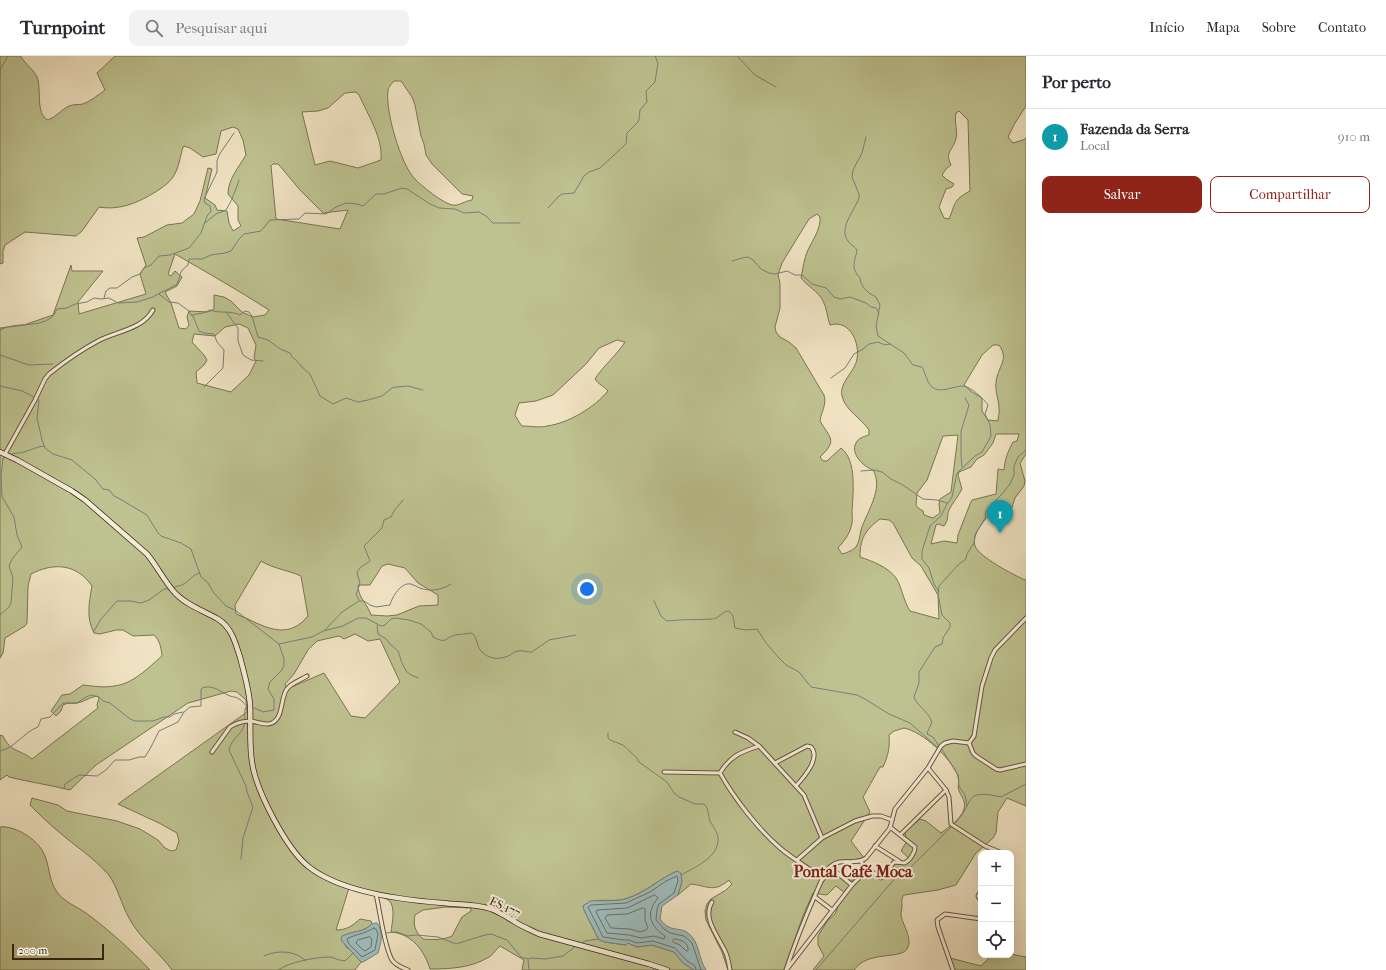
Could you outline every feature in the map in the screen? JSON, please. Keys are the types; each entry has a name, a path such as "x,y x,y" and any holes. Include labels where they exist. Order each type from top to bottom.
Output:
{"main road":[{"name":"ES-177","path":"2,453 72,490 85,500 147,554 166,584 178,596 224,623 231,631 247,684 250,704 252,763 259,787 279,829 290,846 309,867 324,877 340,884 376,894 412,900 469,905 492,909 527,929 539,934 667,970"}],"street":[{"path":"2,453 35,400 44,379 49,374 98,341 142,322 150,316 153,310"},
{"path":"969,743 974,736 982,686 991,658 995,650 1026,618"},
{"path":"212,752 230,727 250,721 267,724 273,722 279,716 285,691 308,676"},
{"path":"735,732 748,738 759,746 804,795 822,838"},
{"path":"786,970 814,897 830,867 836,863 861,862 866,858 890,827 895,809 917,784 939,749 945,743 953,741 969,743"},
{"path":"969,743 973,753 976,756 996,769 1000,770 1026,764"},
{"path":"720,773 726,763 741,752 759,746"},
{"path":"775,763 807,746 814,750 815,757 807,774 796,786"},
{"path":"928,768 946,790 949,797 952,825 985,846 995,850"},
{"path":"664,772 720,773"},
{"path":"720,773 726,785 741,806 764,832 780,848 823,878"},
{"path":"901,834 946,790"},
{"path":"797,860 822,838 854,821 872,816 881,816 892,820"},
{"path":"861,862 881,878 893,863 905,862 908,860 915,848 914,845 890,827"},
{"path":"876,846 900,862"},
{"path":"830,867 852,885"},
{"path":"786,970 852,885 868,869"},
{"path":"376,894 386,942 392,959 395,963 408,970"},
{"path":"814,897 832,910"},
{"path":"712,902 708,908 709,920 726,953 730,970"},
{"path":"953,970 937,920 945,914 978,919"}],"green space":[{"path":"0,56 21,56 37,77 40,107 44,117 48,120 71,105 86,103 105,90 97,73 115,56 1026,56 1026,106 1008,137 1013,143 1026,138 1026,454 1020,463 1025,481 1024,486 1015,498 1009,516 995,515 986,519 978,530 974,542 975,546 983,555 997,565 1025,580 1026,579 1026,806 1007,798 998,812 996,833 993,838 978,850 956,885 938,890 904,895 902,899 901,913 909,940 907,949 898,954 875,957 867,960 854,970 813,970 824,956 818,945 818,936 828,920 835,914 839,904 846,894 836,886 827,895 813,893 803,916 784,970 728,970 722,952 706,920 705,911 707,904 711,899 726,890 732,884 729,880 715,888 711,888 691,884 678,895 682,881 677,871 645,890 625,899 599,900 583,906 599,940 626,945 628,943 637,947 652,945 674,952 683,963 694,970 522,970 524,960 500,946 490,956 475,964 453,968 430,969 421,949 416,944 405,936 391,932 393,910 391,903 388,900 349,888 336,930 349,927 360,919 371,921 372,924 366,929 342,937 346,947 353,952 361,962 355,970 172,970 133,926 114,884 103,868 52,826 30,805 32,798 58,805 67,811 117,821 140,829 158,840 165,848 171,851 176,850 179,841 177,833 118,804 247,712 246,700 237,692 231,691 188,703 96,765 70,790 9,777 7,775 0,780 0,735 3,736 13,748 32,759 98,708 97,705 99,698 97,696 80,702 63,705 61,711 56,716 51,711 62,695 70,694 83,685 110,687 121,685 140,675 162,656 160,644 154,635 133,636 123,630 100,634 94,633 89,616 92,586 79,573 72,569 56,567 40,570 31,574 28,586 27,623 25,626 5,638 3,653 0,658 0,328 24,325 53,315 71,265 72,271 103,271 78,302 79,314 146,294 140,274 146,265 137,238 144,237 167,225 182,223 194,214 200,201 208,168 212,169 205,198 215,205 217,210 227,211 229,223 233,231 241,226 238,220 238,206 228,194 228,189 232,178 246,155 243,140 238,129 233,127 221,131 216,154 203,157 190,148 184,146 177,170 167,184 139,201 131,204 115,208 99,207 82,231 76,236 25,232 5,245 3,251 3,263 0,264","holes":["394,81 401,81 412,97 426,155 432,164 462,194 473,196 472,200 457,205 448,204 422,185 409,171 399,150 391,124 388,90","356,92 359,95 380,143 381,160 358,168 330,161 315,165 302,112 318,111 328,108 345,93","959,111 968,120 970,191 957,200 949,219 944,218 939,207 946,189 952,187 954,184 942,175 951,165 949,153 955,142 956,113","273,164 278,164 300,190 323,213 348,210 340,229 276,219 271,166","817,214 820,217 819,226 807,253 801,278 821,297 830,325 837,324 843,326 848,329 855,340 858,353 856,364 843,386 842,396 846,406 869,430 869,435 857,441 855,451 859,460 873,470 877,485 876,492 861,530 857,545 851,551 842,554 838,548 848,535 852,523 852,468 850,460 841,448 827,461 823,461 820,457 831,443 829,435 820,421 825,399 824,395 796,348 780,337 776,332 775,327 780,308 780,283 778,275 782,263 809,219","175,254 269,310 265,315 253,317 242,312 231,301 224,297 214,295 214,309 208,312 189,311 187,317 189,325 186,329 179,328 171,303 165,292 177,286 182,277 175,271 171,276 168,274","239,324 248,328 256,345 254,358 256,361 249,375 231,392 197,383 196,372 207,360 192,342 194,334 215,336 225,327","617,340 625,342 595,379 608,391 596,403 564,422 541,427 522,426 515,415 519,403 536,401 553,395 586,364 599,348","993,345 999,345 1002,350 1003,359 996,383 999,410 998,421 988,420 982,411 982,398 964,385 982,355","996,434 1019,434 1017,441 1013,442 1008,452 1004,470 998,469 996,494 972,500 958,535 957,543 944,541 931,544 936,525 938,524 944,526 947,521 949,510 962,489 958,475 959,472 971,467 977,459 984,455 993,443","958,435 951,492 940,499 940,513 933,518 924,515 923,511 916,505 917,493 927,480 943,436","880,519 889,520 893,523 912,558 921,566 938,595 939,619 910,611 898,582 893,574 880,565 860,557 862,540 867,531","261,561 301,576 308,616 301,623 287,630 272,629 236,614 235,605","388,564 405,568 418,583 438,595 438,605 419,606 397,615 371,615 358,590 358,585 370,585 382,566","355,634 368,641 380,639 400,682 365,718 351,716 324,673 287,689 285,684 294,674 308,650 317,641 339,636 344,639","904,728 911,730 928,740 936,747 949,761 958,776 958,789 964,802 964,809 958,819 941,833 926,821 920,819 905,832 907,841 901,851 910,859 903,864 895,862 880,877 870,872 855,880 846,880 832,871 833,865 843,861 864,858 851,841 870,812 863,797 880,767 883,767 889,748 889,735 894,731","446,907 471,908 471,911 462,917 452,936 434,940 423,939 418,934 414,919 415,915 423,910"]},
{"path":"0,827 12,828 36,842 45,857 52,882 57,892 67,901 103,926 150,970 0,970"},
{"path":"1014,955 1026,957 1026,970 951,970 950,958 981,966 989,958 1014,958"}],"water":[{"path":"677,871 681,873 682,881 678,895 662,906 660,919 667,926 684,931 692,937 697,945 706,970 694,970 683,963 674,952 652,945 637,947 628,943 626,945 599,940 583,906 590,901 616,900 632,897"},
{"path":"377,923 381,930 381,941 378,953 361,962 341,940 342,936 362,930 372,924"}],"waterway":[{"path":"0,77 0,70 8,56"},
{"path":"548,208 562,194 574,193 584,176 589,172 600,168 626,144 627,133 639,120 640,110 647,102 646,91 655,82 658,63 655,56"},
{"path":"737,56 755,75 776,87"},
{"path":"104,298 106,291 110,288 117,288 132,277 140,274 144,268 151,265 159,256 170,255 189,248 201,233 207,216 211,211 210,206 205,203 204,199 217,172 217,161 219,155 234,133"},
{"path":"866,137 862,153 853,170 852,177 859,194 859,198 848,219 845,236 857,250 854,267 861,283 869,293 876,297 880,305 876,326 878,336 904,353 913,365 922,367 928,382 932,387 943,390 963,386 977,393 988,405 985,414 990,425 991,436 982,452 975,456 957,473 952,497 941,516 930,526 922,551 922,559 929,568 934,584 939,592"},
{"path":"205,223 216,214 226,210 239,180"},
{"path":"0,330 6,327 46,321 53,316 57,309 67,308 75,304 87,302 94,298 109,298 118,303 137,302 153,297 176,285 181,272 188,265 189,259 202,259 211,255 231,251 244,234 261,231 270,220 299,219 305,213 326,214 336,207 346,203 363,206 376,194 384,194 402,188 407,189 439,208 455,209 464,213 479,212 493,223 520,223"},
{"path":"732,261 748,257 761,269 769,273 775,274 787,271 795,275 802,275 812,284 826,288 834,297 840,299 850,297 876,308 879,313"},
{"path":"159,294 169,302 178,303 189,311 193,316 199,331 214,334 217,342 224,350 223,368 204,387"},
{"path":"192,315 210,310 240,315 245,311 249,312 252,316 258,337 268,340 280,349 290,353 292,357 310,374 320,396 333,404 346,398 358,402 368,400 382,396 392,388 396,387 408,386 423,390"},
{"path":"226,312 238,328 238,341 243,355 251,360 263,361"},
{"path":"831,378 845,368 854,354 869,344 878,342 885,345 890,344"},
{"path":"0,355 29,365 53,364"},
{"path":"0,386 22,391 38,399 37,418 45,448 53,454 72,460 95,479 103,489 109,490 114,496 147,515 161,536 181,543 191,549 201,577 208,583 214,593 226,606 235,610 279,644 284,659 284,665 282,670 270,682 268,689 274,699 274,710 263,712 252,707"},
{"path":"962,467 961,431 969,405 965,398"},
{"path":"10,455 44,446"},
{"path":"939,746 933,737 927,734 932,722 914,697 919,683 919,672 935,647 942,644 943,638 950,627 950,623 942,615 938,594 939,586 958,565 966,559 967,554 974,543 975,535 985,518 986,511 1010,484 1014,475 1014,466 1018,457 1026,450"},
{"path":"0,615 9,607 11,603 13,578 9,566 12,559 22,547 17,535 14,517 2,497 1,477 3,458 6,457"},
{"path":"861,471 874,470 882,472 923,499 937,500 947,503"},
{"path":"359,600 356,594 360,584 357,572 361,567 370,561 364,546 382,528 384,520 391,517 403,500"},
{"path":"173,588 184,584 194,575 199,573"},
{"path":"324,631 342,612 359,601 364,601 376,607 390,605 393,598 404,585 411,584 419,588 432,590 440,589 451,584"},
{"path":"94,631 101,619 117,601 141,603 149,600 164,589 170,589"},
{"path":"654,601 661,616 667,621 714,619 724,612 729,611 733,616 735,628 746,630 757,629 778,657 786,665 799,672 811,687 857,695 889,714 910,723 939,747"},
{"path":"279,644 312,637 323,631 343,626 358,618 366,618 381,626 395,618 409,620 421,624 431,632 433,637 441,640 445,640 455,635 472,633 480,650 488,656 494,658 509,656 517,651 532,652 549,640 576,635"},
{"path":"377,625 378,634 386,639 398,651 406,671 418,678"},
{"path":"64,788 65,784 79,775 97,776 106,770 115,760 129,760 145,757 159,731 178,722 184,712 190,707 201,706 202,688 210,687 216,689 238,698 249,707"},
{"path":"0,751 10,747 28,732 38,727 41,719 50,717 63,703 77,703 91,695 99,697 103,701 110,703 130,719 135,721 153,721 183,712"},
{"path":"241,859 243,838 253,807 246,786 229,750 232,742 244,726 246,707"},
{"path":"608,733 608,738 610,740 623,745 637,758 639,762 667,782 674,793 679,797 695,804 704,804 707,808 710,821 717,834 717,845 705,861 681,875"},
{"path":"941,748 958,775 959,786 965,795 967,806"},
{"path":"954,824 974,796 980,794 1001,797 1026,784"},
{"path":"816,970 897,876 909,869 952,826"},
{"path":"385,933 397,932 408,936 416,935 438,937 456,944 491,934 507,940 521,957 528,959 545,959 563,956 576,946"},
{"path":"581,944 585,941 598,939"},
{"path":"264,956 286,952 302,957 306,961"},
{"path":"278,970 303,960 330,957 345,961 353,953"},
{"path":"528,960 529,970"}],"place":[{"name":"Fazenda da Serra","path":"1000,533"}],"district":[{"name":"Pontal Café Moca","path":"853,871"}]}
